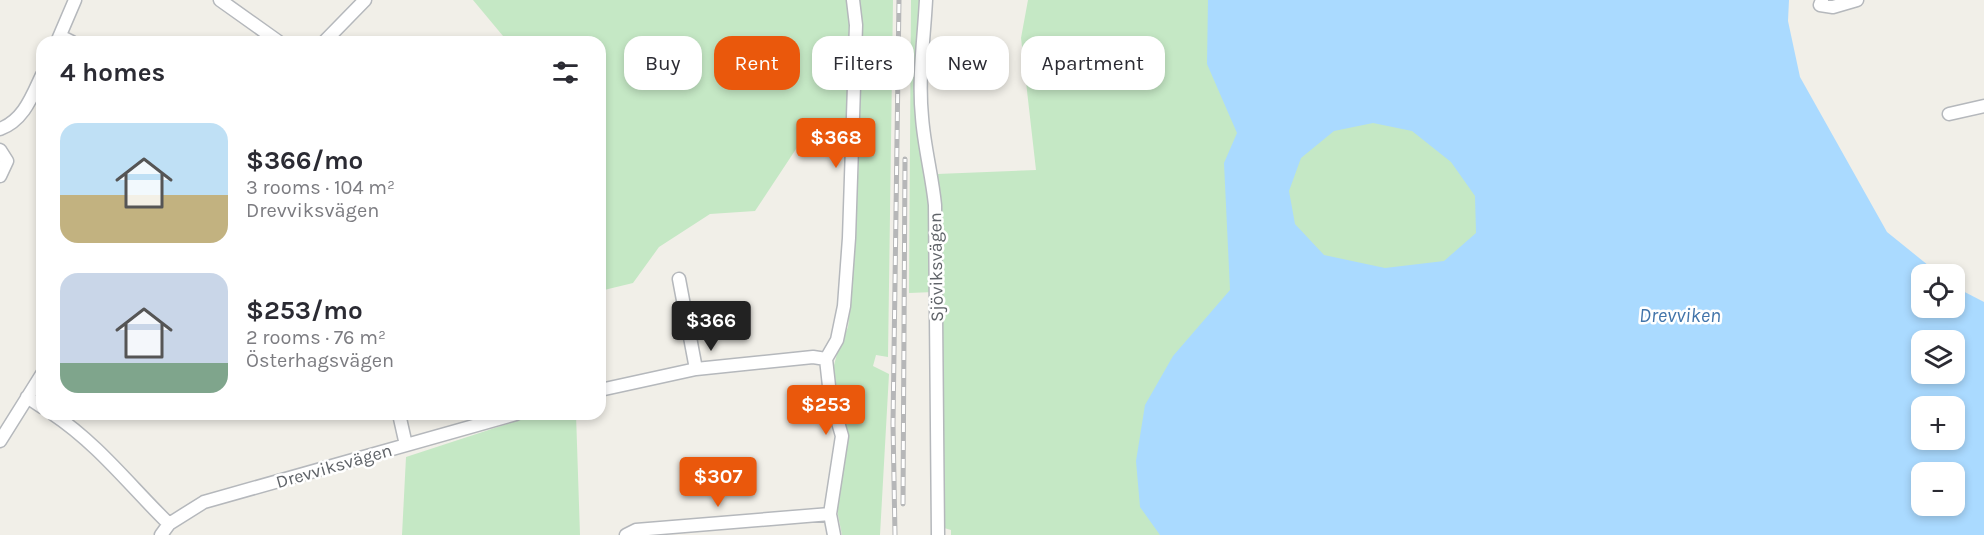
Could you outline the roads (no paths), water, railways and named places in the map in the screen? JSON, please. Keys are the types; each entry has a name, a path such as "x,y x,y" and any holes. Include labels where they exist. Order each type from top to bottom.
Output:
{"street":[{"path":"59,36 75,0"},
{"path":"220,0 271,36"},
{"path":"330,36 365,0"},
{"path":"834,535 830,514 842,436 830,395 826,359 837,340 844,306 849,238 856,25 853,0"},
{"name":"Sjöviksvägen","path":"926,0 921,85 922,118 935,205 938,535"},
{"path":"1822,0 1820,5 1833,7 1857,0"},
{"path":"0,129 26,109 36,88"},
{"path":"1949,114 1984,106"},
{"path":"0,150 7,161 0,176"},
{"path":"679,279 696,369"},
{"path":"606,388 696,369 813,357 826,359"},
{"path":"0,441 36,383"},
{"path":"27,397 36,403"},
{"path":"62,420 106,457 137,493 169,524"},
{"path":"400,420 406,445"},
{"name":"Drevviksvägen","path":"161,535 169,524 204,502 495,420"},
{"path":"626,535 636,530 830,514"}],"water":[{"name":"Drevviken","path":"1208,0 1789,0 1788,21 1800,77 1887,232 1927,264 1911,264 1911,318 1965,318 1965,292 1984,302 1984,535 1160,535 1140,507 1136,461 1145,405 1173,356 1230,290 1224,163 1237,133 1207,64","holes":["1373,123 1412,131 1451,162 1475,196 1476,233 1444,261 1385,268 1324,255 1295,224 1289,191 1301,158 1334,131"]}],"railway":[{"path":"895,535 893,424 899,0"},
{"path":"903,504 905,159"}]}
